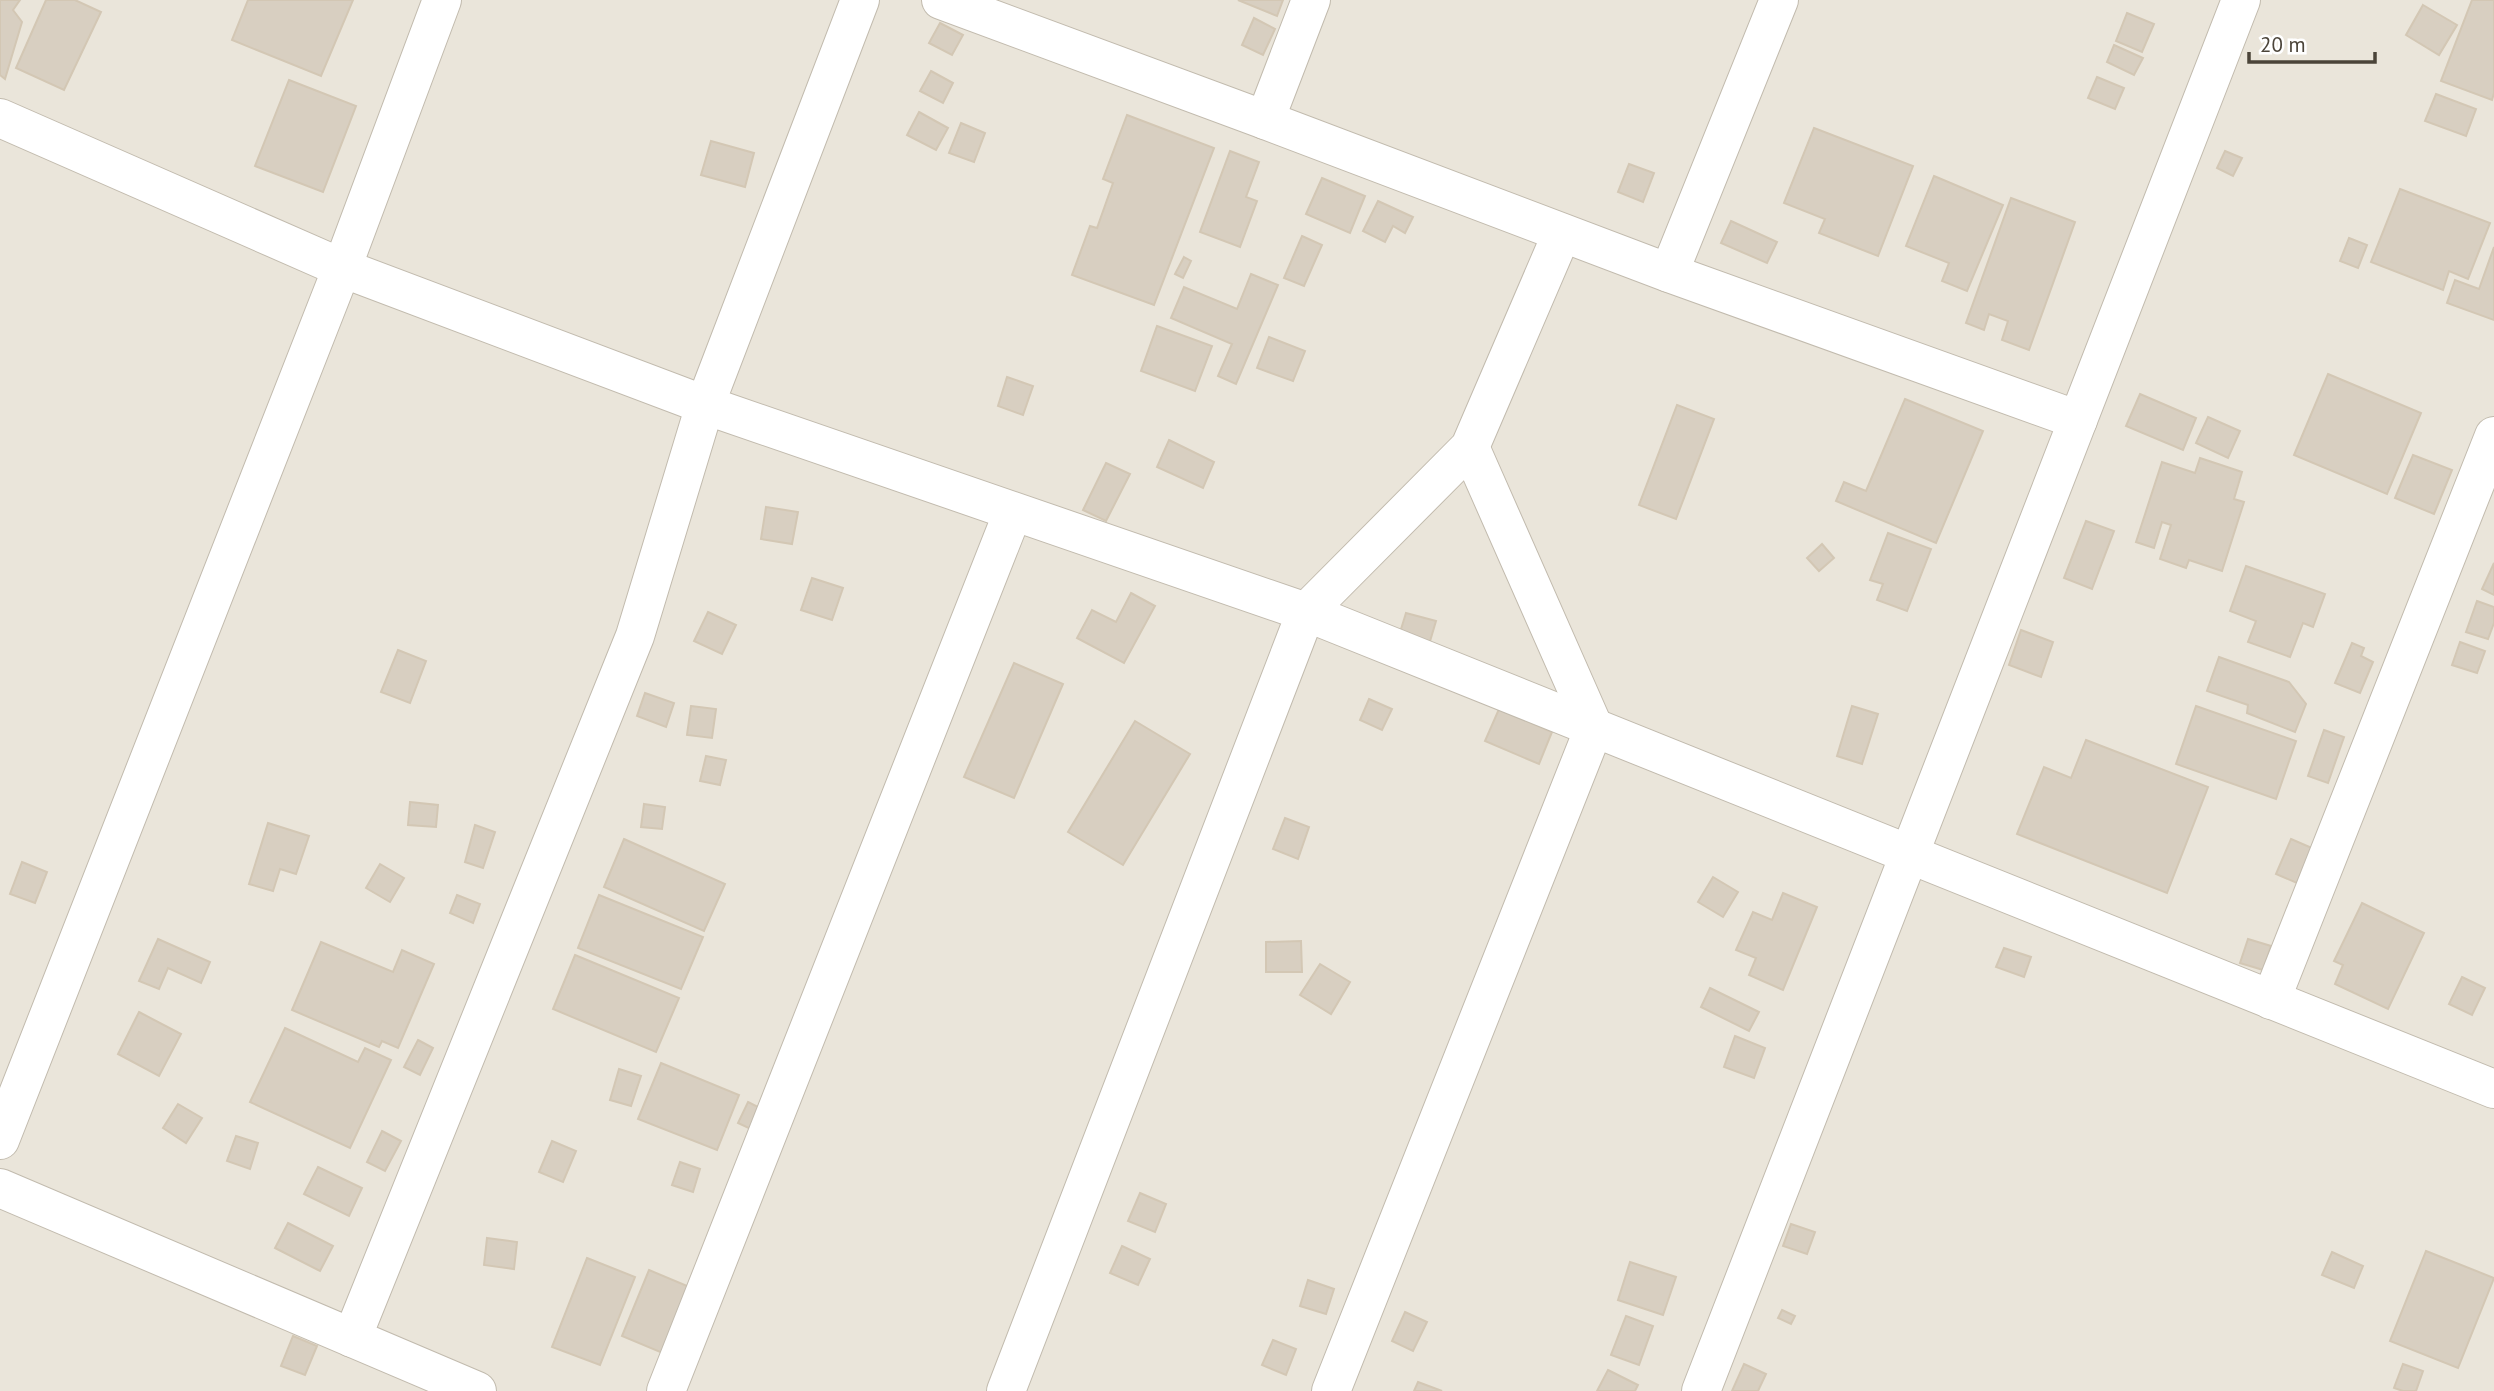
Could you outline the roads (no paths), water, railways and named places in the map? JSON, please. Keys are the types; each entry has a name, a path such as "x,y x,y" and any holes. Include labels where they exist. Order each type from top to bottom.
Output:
{"street":[{"path":"0,1140 342,268 442,0"},
{"path":"352,1338 635,636 705,405 860,0"},
{"path":"941,0 1668,273 2078,420"},
{"path":"1265,120 1311,0"},
{"path":"1668,273 1779,0"},
{"path":"1701,1391 2241,0"},
{"path":"0,118 342,268 705,405 1306,612 2494,1089"},
{"path":"1006,1391 1306,612 1470,447 1562,233"},
{"path":"2271,1000 2494,436"},
{"path":"1331,1391 1594,728 1470,447"},
{"path":"666,1391 1013,512"},
{"path":"0,1188 477,1391"}]}
